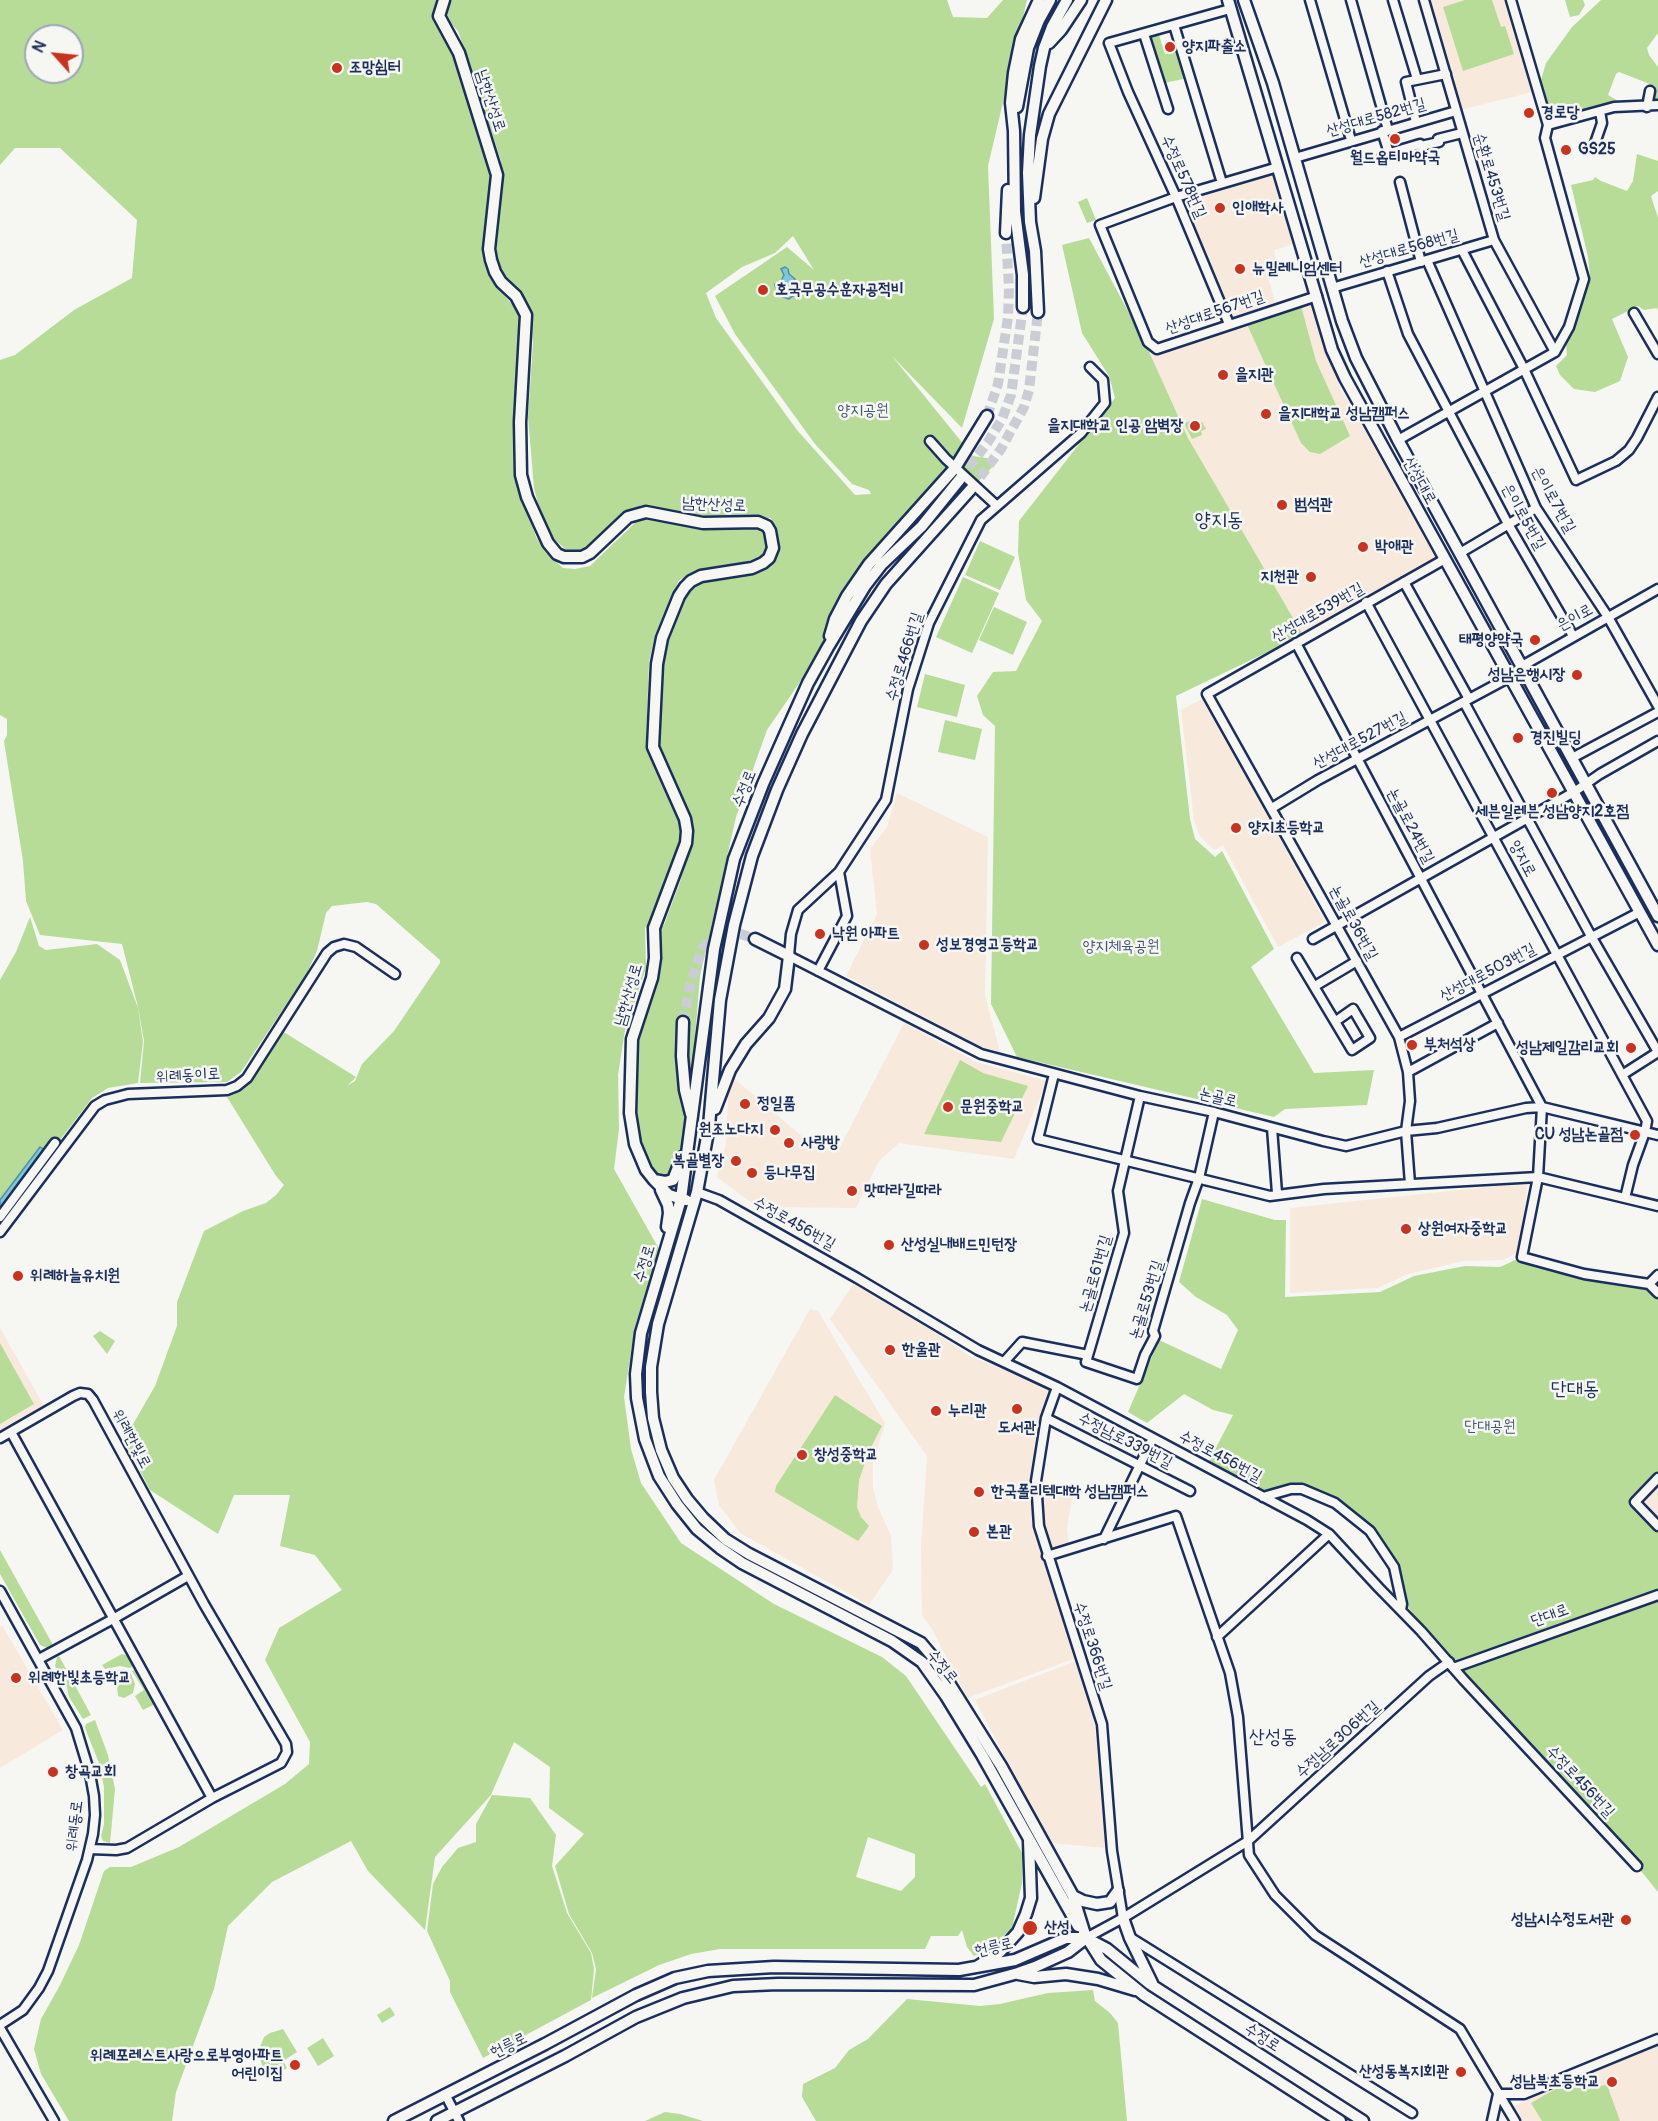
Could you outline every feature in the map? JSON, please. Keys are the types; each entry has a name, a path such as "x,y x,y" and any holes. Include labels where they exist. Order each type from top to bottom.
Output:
{"main road":[{"name":"남한산성로","path":"444,0 439,16 459,53 497,175 489,249 491,260 501,282 521,303 526,315 520,422 521,476 530,505 548,543 557,554 564,557 582,557 590,553 628,517 646,512 703,523 758,522 767,526 770,531 772,548 769,558 763,563 752,568 701,576 685,587 662,638 657,664 652,747 685,819 687,831 686,843 654,928 655,958 652,978 632,1039 630,1094 632,1132 640,1159 654,1180 669,1195 682,1194"},
{"path":"1023,307 1023,275 1015,212 1014,131 1011,103 1021,39 1039,0"},
{"path":"1014,131 1028,48 1050,0"},
{"path":"1038,312 1035,251 1030,222 1028,173 1030,135 1044,48 1052,27 1067,0"},
{"path":"1044,48 1061,30 1081,0"},
{"path":"1030,222 1046,123 1106,0"},
{"name":"산성대로","path":"1247,1 1273,83 1300,156 1341,321 1356,358 1398,440 1572,758 1654,900 1658,916"},
{"name":"산성대로","path":"1229,4 1332,350 1345,378 1658,945"},
{"path":"1006,234 1008,190 1014,164"},
{"path":"825,651 839,611 868,564 955,468 987,416"},
{"name":"수정로","path":"960,478 922,526 882,564 825,651 781,742 734,859 714,948 682,1194 641,1333 636,1374 640,1419 659,1476 697,1529 720,1548 747,1565 892,1641 922,1662 949,1701 1029,1837 1073,1919 1101,1960 1141,1992 1340,2121"},
{"name":"수정로","path":"971,489 886,584 861,621 802,734 777,790 753,856 734,925 720,1000 709,1126 697,1192 658,1324 651,1367 653,1418 661,1450 673,1478 703,1518 725,1539 749,1554 921,1644 929,1653 1001,1766 1072,1896 1086,1938 1107,1949 1154,1986 1363,2121"},
{"path":"709,1126 730,1070 746,1044 769,1018 781,999 788,979 789,956 754,939"},
{"path":"683,1022 682,1056 692,1122"},
{"path":"654,1180 665,1182 673,1180 690,1138"},
{"path":"654,1180 668,1205 665,1248"},
{"path":"682,1194 697,1192"},
{"path":"682,1194 693,1203"},
{"path":"922,1662 929,1653"},
{"path":"959,1970 980,1965 1000,1952 1017,1932 1031,1898 1029,1837"},
{"path":"1072,1896 1097,1905 1110,1902 1119,1891"},
{"path":"1123,1918 1130,1938 1154,1986"},
{"name":"헌릉로","path":"394,2121 636,1995 682,1976 731,1969 774,1967 959,1970 1015,1960 1065,1938 1086,1938"},
{"name":"헌릉로","path":"437,2121 457,2116 636,2017 664,2004 733,1986 778,1984 974,1985 1018,1974 1068,1952 1086,1938"},
{"path":"1018,1974 1034,1977 1066,1974 1098,1978 1141,1992"}],"street":[{"path":"1310,0 1351,140"},
{"path":"1351,0 1385,130 1386,154 1420,144 1420,146 1439,142 1438,139 1462,133"},
{"path":"1393,0 1417,80"},
{"name":"순환로453번길","path":"1424,0 1494,240 1555,352"},
{"path":"1398,440 1555,352 1569,327 1584,279 1545,138 1548,125 1511,0"},
{"path":"1168,109 1144,34 1229,4"},
{"path":"1174,25 1222,183"},
{"name":"수정로578번길","path":"1144,34 1109,43 1229,324"},
{"path":"1416,122 1406,82 1446,74"},
{"path":"1647,106 1650,92"},
{"path":"1548,125 1614,107 1658,105"},
{"name":"산성대로582번길","path":"1300,156 1456,111"},
{"path":"1594,146 1602,123 1600,111"},
{"path":"1176,197 1278,167"},
{"name":"은이로7번길","path":"1400,182 1424,261 1536,508 1608,617 1658,706"},
{"name":"산성대로567번길","path":"1176,197 1100,225 1148,342 1157,350 1317,296"},
{"name":"산성대로568번길","path":"1332,288 1494,240"},
{"path":"1462,250 1524,369 1576,480 1616,461 1629,450 1658,397"},
{"name":"은이로5번길","path":"1387,271 1408,334 1508,524 1573,636"},
{"path":"1634,313 1658,354"},
{"name":"수정로466번길","path":"789,956 791,934 798,910 839,872 886,800 908,689 929,623 981,520 1081,433 1105,403 1103,380 1090,367"},
{"path":"930,441 955,468 998,506"},
{"path":"1460,553 1536,508"},
{"name":"산성대로539번길","path":"1207,694 1445,559"},
{"path":"1404,582 1490,751 1591,936 1658,1052 1622,1075"},
{"name":"은이로","path":"1510,677 1522,666 1658,589"},
{"name":"양지로","path":"1366,602 1647,1121 1645,1132"},
{"name":"논골로24번길","path":"1296,643 1542,1107"},
{"name":"산성대로527번길","path":"1272,808 1318,780 1510,677"},
{"name":"논골로36번길","path":"1207,694 1399,1036 1408,1072 1410,1101 1406,1131 1410,1184"},
{"path":"1572,758 1658,712"},
{"path":"1313,939 1574,792 1658,741"},
{"path":"818,971 847,916 839,872"},
{"name":"산성대로503번길","path":"1399,1036 1640,912"},
{"name":"위례동이로","path":"0,1232 95,1106 105,1100 128,1094 227,1090 247,1078 327,953 334,947 344,944 356,947 394,974"},
{"name":"논골로","path":"789,956 981,1054 1140,1096 1214,1112 1346,1146 1406,1131 1462,1123 1526,1108 1542,1107 1658,1135"},
{"path":"1297,958 1352,1050 1371,1038 1353,1009 1336,1021"},
{"path":"1315,986 1357,961"},
{"path":"1408,1072 1498,1023"},
{"path":"1054,1074 1038,1139 1269,1196 1277,1193 1538,1177 1658,1206"},
{"name":"논골로61번길","path":"1087,1358 1124,1233 1118,1191 1140,1096"},
{"path":"1542,1107 1538,1177 1522,1257 1584,1274 1649,1284 1658,1293"},
{"name":"논골로53번길","path":"1087,1358 1137,1379 1145,1355 1155,1336 1153,1331 1155,1323 1199,1178 1214,1112"},
{"path":"1272,1128 1277,1193"},
{"path":"1625,1198 1633,1165 1645,1132"},
{"path":"0,1216 55,1143"},
{"name":"수정로456번길","path":"697,1192 719,1200 978,1350 1057,1387 1307,1520 1329,1534 1637,1866"},
{"path":"1649,1284 1658,1275"},
{"path":"1004,1362 1022,1342 1087,1358"},
{"name":"수정로366번길","path":"1057,1387 1046,1418 1036,1481 1039,1526 1102,1724 1112,1851 1123,1918"},
{"name":"위례한빛로","path":"0,1438 73,1396 80,1393 88,1394 188,1576 286,1744 287,1752 281,1763 212,1798 127,1848 90,1849"},
{"name":"수정남로339번길","path":"1046,1418 1190,1491"},
{"path":"11,1432 212,1798"},
{"path":"1104,1539 1153,1438"},
{"path":"1658,1478 1635,1502 1658,1526"},
{"path":"1263,1497 1291,1489 1302,1489 1335,1503 1370,1531 1394,1568 1401,1610"},
{"path":"1047,1556 1176,1516 1230,1673 1238,1717 1249,1855 1275,1895 1315,1935 1460,2029 1515,2121"},
{"path":"1217,1637 1329,1534"},
{"path":"39,1659 188,1576"},
{"name":"위례동로","path":"0,1591 76,1728 87,1760 94,1796 94,1825 90,1849 48,1971 23,2010 0,2026"},
{"name":"단대로","path":"1451,1665 1658,1595"},
{"name":"수정남로306번길","path":"1086,1938 1123,1918 1248,1841 1429,1676 1451,1665"},
{"path":"1130,1938 1264,2019 1412,2113"},
{"path":"0,2026 54,2121"},
{"path":"1498,2094 1524,2094 1658,2039"},
{"path":"445,2094 457,2116"},
{"path":"1492,2121 1498,2094"}],"shaded area":[{"path":"1424,0 1508,0 1537,91 1456,111"},
{"name":"을지대학교 성남캠퍼스","path":"1275,171 1296,243 1274,250 1276,260 1264,263 1275,302 1310,294 1341,389 1441,559 1364,599 1303,635 1188,438 1150,355 1236,325 1181,200"},
{"name":"양지초등학교","path":"1204,698 1325,922 1278,947 1223,845 1214,850 1200,836 1194,820 1181,710"},
{"name":"성보경영고등학교","path":"897,793 988,837 985,995 1000,1052 979,1046 846,976 877,914 870,849 887,827"},
{"path":"904,1023 976,1062 1047,1081 1014,1159 899,1143 879,1161 856,1208 764,1207 749,1201 717,1177 726,1143 729,1074 811,1144 840,1147"},
{"name":"상원여자중학교","path":"1527,1185 1520,1251 1503,1260 1463,1261 1409,1274 1377,1288 1290,1293 1290,1208 1497,1186"},
{"name":"한국폴리텍대학 성남캠퍼스","path":"856,1280 970,1356 1052,1389 1034,1482 1035,1530 1076,1658 967,1698 932,1629 922,1615 921,1547 927,1456 830,1319"},
{"name":"창성중학교","path":"810,1309 818,1311 885,1423 873,1464 873,1487 878,1507 891,1536 893,1570 869,1605 740,1533 719,1505 714,1480"},
{"path":"0,1328 44,1406 0,1432"},
{"path":"1036,1481 1074,1488 1067,1528 1069,1545 1046,1554 1044,1528 1036,1501"},
{"path":"1658,1487 1658,1523 1640,1504"},
{"name":"위례한빛초등학교","path":"2,1625 63,1730 0,1768 0,1626"},
{"path":"1078,1660 1095,1728 1106,1848 1050,1843 975,1700"},
{"name":"성남북초등학교","path":"1658,2045 1658,2121 1518,2121 1509,2108 1617,2060"}],"green space":[{"path":"0,0 441,0 435,17 436,23 449,40 459,62 492,171 486,265 500,290 516,306 522,326 518,357 516,464 518,485 536,537 546,553 563,568 575,569 590,566 637,521 648,518 693,528 719,530 757,526 765,529 769,543 760,558 679,580 655,635 649,662 646,744 676,810 681,835 668,880 651,923 645,928 646,968 625,1030 618,1075 619,1129 614,1169 659,1249 635,1326 624,1397 631,1449 641,1483 681,1543 774,1604 882,1657 906,1676 981,1787 985,1784 1022,1853 1022,1883 1012,1928 990,1948 974,1956 967,1947 962,1930 958,1936 931,1936 925,1949 720,1949 691,1954 659,1965 592,1998 596,1969 592,1953 569,1914 555,1866 584,1834 549,1808 550,1767 514,1742 491,1795 435,1857 425,1930 368,1871 351,1841 272,1882 228,1926 214,1989 176,2092 172,2121 69,2121 41,2074 34,2049 41,2019 79,1945 104,1871 110,1867 131,1867 179,1847 285,1784 309,1764 310,1742 265,1660 279,1628 342,1590 315,1555 280,1546 290,1495 234,1495 218,1534 150,1490 124,1440 155,1386 177,1326 177,1302 204,1231 243,1211 266,1203 284,1185 276,1176 227,1097 245,1088 252,1081 282,1031 356,1077 347,1086 355,1081 362,1064 394,1031 440,960 376,904 367,902 332,906 326,913 317,951 306,975 241,1072 227,1082 140,1083 144,1041 122,944 40,935 26,901 23,861 4,741 7,735 7,719 0,715 0,360 15,355 74,310 132,278 137,220 60,148 15,148 0,165","holes":["868,1837 915,1854 915,1877 901,1891 856,1877"]},
{"name":"양지공원","path":"447,0 947,0 953,17 987,18 1003,0 1027,0 988,166 994,319 962,428 892,356 973,456 999,460 904,559 898,548 865,587 767,730 736,817 700,976 687,1134 679,1172 669,1182 654,1174 645,1156 638,1130 636,1094 637,1032 657,930 664,925 693,837 689,812 663,762 658,746 662,664 668,637 690,588 708,580 770,566 776,560 779,550 771,518 706,517 642,505 628,512 586,551 572,555 552,537 541,515 534,488 528,417 533,343 531,310 524,296 504,276 494,254 502,175 501,161 458,31 444,16","holes":["793,236 814,270 787,247 715,296 735,334 815,444 852,484 869,490 871,494 855,495 797,430 716,318 706,293 742,267 775,253"]},
{"path":"1465,0 1492,0 1501,27 1505,26 1514,54 1463,71 1443,7"},
{"path":"1565,0 1583,0 1585,5 1579,15 1570,17"},
{"path":"1601,0 1658,0 1658,33 1647,48 1658,67 1658,100 1652,100 1655,86 1619,72 1616,74 1608,95 1618,101 1617,103 1557,117 1552,115 1541,80 1546,63 1572,27"},
{"path":"1159,35 1165,54 1179,51 1188,78 1164,83 1150,38"},
{"path":"1637,154 1658,161 1658,191 1651,196 1658,218 1658,311 1657,308 1644,310 1638,306 1612,319 1628,357 1620,381 1595,392 1574,389 1560,375 1556,366 1567,355 1566,344 1578,319 1590,277 1588,257 1571,185 1593,180 1595,177 1627,191 1633,181"},
{"path":"1087,198 1096,220 1087,223 1078,202"},
{"name":"양지체육공원","path":"1089,238 1146,345 1188,438 1303,635 1176,696 1190,819 1195,839 1215,857 1222,851 1274,949 1251,967 1314,1073 1374,1070 1367,1105 1285,1109 1274,1117 1017,1057 991,1004 995,726 983,715 977,696 993,672 1016,671 1042,621 1026,600 1018,552 1019,521 1115,398 1109,376 1082,333 1062,245"},
{"path":"1301,306 1316,361 1350,436 1320,454 1310,452 1301,443 1245,320"},
{"name":"을지대학교 인공 암벽장","path":"1196,419 1198,423 1202,422 1206,429 1201,431 1202,435 1192,439 1184,423"},
{"path":"980,541 1015,557 1000,590 965,575"},
{"path":"963,577 999,593 972,653 936,637"},
{"path":"994,607 1027,622 1013,655 979,640"},
{"path":"925,674 965,685 957,717 917,707"},
{"path":"945,720 982,729 975,760 938,752"},
{"path":"30,917 39,946 46,950 97,944 120,960 138,1008 143,1042 138,1083 108,1088 92,1098 0,1219 0,980 16,952"},
{"path":"960,1060 983,1073 1028,1086 1001,1142 924,1134"},
{"name":"단대공원","path":"1202,1199 1275,1220 1286,1220 1285,1297 1380,1292 1414,1276 1465,1266 1500,1267 1522,1257 1649,1284 1658,1293 1658,1475 1632,1502 1658,1528 1658,1892 1637,1866 1449,1662 1399,1595 1402,1585 1394,1567 1370,1531 1335,1503 1303,1489 1270,1493 1239,1483 1209,1461 1233,1415 1213,1410 1184,1394 1147,1423 1128,1412 1159,1340 1221,1369 1238,1330 1227,1315 1196,1297 1179,1282"},
{"path":"100,1331 115,1341 107,1354 93,1336"},
{"path":"0,1343 34,1404 0,1424"},
{"path":"835,1395 882,1426 869,1451 859,1480 857,1507 861,1517 869,1526 858,1541 775,1492 776,1486"},
{"path":"0,1550 53,1645 47,1648 40,1645 0,1574"},
{"path":"122,1654 129,1656 134,1665 130,1668 120,1666 105,1669 102,1665"},
{"path":"59,1656 91,1715 83,1719 69,1697 67,1687 55,1666"},
{"path":"123,1669 131,1674 135,1684 133,1693 124,1698 118,1696 117,1686 110,1678 112,1671"},
{"path":"135,1670 155,1704 143,1710 135,1696 144,1690 132,1671"},
{"path":"95,1720 108,1755 115,1789 110,1843 103,1841 101,1836 104,1824 104,1787 99,1763 85,1728 86,1724"},
{"path":"492,1795 530,1798 556,1835 552,1866 567,1913 591,1953 594,1969 591,2000 483,2058 450,1992 450,1981 427,1931 433,1884 442,1867 458,1848 476,1842 476,1824"},
{"path":"1093,1990 1095,2001 1118,2023 1127,2121 816,2121 802,2097 803,2084 835,2068 849,2050 868,2039 907,1999 980,2006 1048,1993"},
{"path":"390,2007 395,2015 382,2023 377,2015"},
{"path":"283,2029 297,2052 283,2061 287,2068 279,2073 280,2076 276,2076 269,2074 263,2068 258,2052 264,2037"},
{"path":"323,2038 334,2056 318,2066 307,2048"},
{"path":"1571,2080 1581,2088 1607,2085 1620,2121 1542,2121 1531,2103"},
{"path":"665,2112 680,2114 703,2121 645,2121"}],"water":[{"path":"785,267 795,279 793,296 789,299 783,297 775,286 781,281 784,275 781,269"},
{"path":"40,1147 46,1151 0,1209 0,1200"}],"tunnel":[{"path":"987,416 998,384 1008,317 1006,233"},
{"path":"960,479 1002,419 1011,395 1023,307"},
{"path":"971,489 1001,449 1024,407 1029,390 1038,312"},
{"path":"683,1022 691,981 702,949 714,936 727,933 741,934 755,939"}],"place":[{"name":"양지파출소","path":"1170,47"},
{"name":"조망쉼터","path":"337,68"},
{"name":"경로당","path":"1529,113"},
{"name":"월드옵티마약국","path":"1395,139"},
{"name":"GS25","path":"1566,150"},
{"name":"인애학사","path":"1220,208"},
{"name":"뉴밀레니엄센터","path":"1240,269"},
{"name":"호국무공수훈자공적비","path":"763,290"},
{"name":"을지관","path":"1223,375"},
{"name":"을지대학교 성남캠퍼스","path":"1266,414"},
{"name":"을지대학교 인공 암벽장","path":"1195,426"},
{"name":"범석관","path":"1282,505"},
{"name":"박애관","path":"1363,547"},
{"name":"지천관","path":"1311,577"},
{"name":"태평양약국","path":"1535,640"},
{"name":"성남은행시장","path":"1577,675"},
{"name":"경진빌딩","path":"1518,738"},
{"name":"세븐일레븐 성남양지2호점","path":"1552,793"},
{"name":"양지초등학교","path":"1236,828"},
{"name":"낙원 아파트","path":"820,934"},
{"name":"성보경영고등학교","path":"924,945"},
{"name":"부처석상","path":"1412,1045"},
{"name":"성남제일감리교회","path":"1631,1048"},
{"name":"정일품","path":"745,1104"},
{"name":"문원중학교","path":"948,1107"},
{"name":"원조노다지","path":"775,1130"},
{"name":"CU 성남논골점","path":"1635,1135"},
{"name":"사랑방","path":"789,1143"},
{"name":"복골별장","path":"736,1161"},
{"name":"등나무집","path":"752,1173"},
{"name":"맛따라길따라","path":"852,1191"},
{"name":"상원여자중학교","path":"1406,1229"},
{"name":"산성실내배드민턴장","path":"889,1245"},
{"name":"위례하늘유치원","path":"18,1276"},
{"name":"한울관","path":"890,1350"},
{"name":"도서관","path":"1017,1409"},
{"name":"누리관","path":"936,1411"},
{"name":"창성중학교","path":"802,1455"},
{"name":"한국폴리텍대학 성남캠퍼스","path":"979,1492"},
{"name":"본관","path":"974,1532"},
{"name":"위례한빛초등학교","path":"16,1678"},
{"name":"창곡교회","path":"53,1772"},
{"name":"성남시수정도서관","path":"1626,1920"},
{"name":"산성","path":"1030,1928"},
{"name":"위례포레스트사랑으로부영아파트 어린이집","path":"295,2065"},
{"name":"산성동복지회관","path":"1461,2072"},
{"name":"성남북초등학교","path":"1612,2082"}],"district":[{"name":"양지동","path":"1219,521"},
{"name":"단대동","path":"1575,1390"},
{"name":"산성동","path":"1273,1738"}]}
